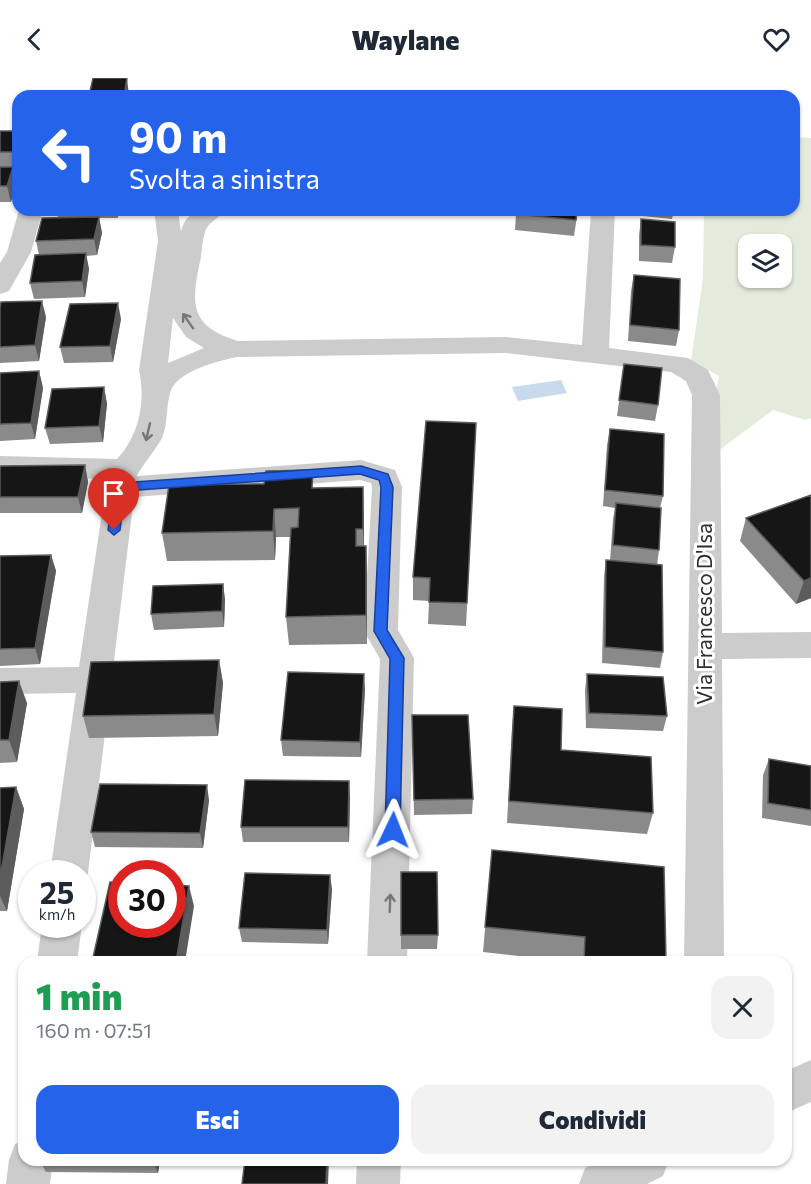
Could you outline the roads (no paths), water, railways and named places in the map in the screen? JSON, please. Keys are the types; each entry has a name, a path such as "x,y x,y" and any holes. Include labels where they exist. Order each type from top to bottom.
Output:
{"street":[{"path":"0,286 19,252 29,216"},
{"path":"71,860 122,478 146,442 157,388 153,370 170,242 167,216"},
{"path":"202,216 195,224 181,306 186,320 196,332 217,343 237,349"},
{"path":"595,354 603,216"},
{"name":"Via Francesco D'Isa","path":"237,349 506,345 683,366 698,376 704,386 704,956"},
{"path":"157,388 171,371 186,363 203,356 237,349"},
{"path":"0,466 122,478 361,470 384,477 387,487 381,631 397,658 387,956"},
{"path":"705,646 811,645"},
{"path":"0,681 94,680"},
{"path":"58,956 60,938"},
{"path":"792,1089 811,1081"},
{"path":"28,1184 30,1166"},
{"path":"378,1184 379,1166"},
{"path":"601,1184 636,1166"}],"water":[{"path":"561,380 567,393 518,401 512,387"}]}
